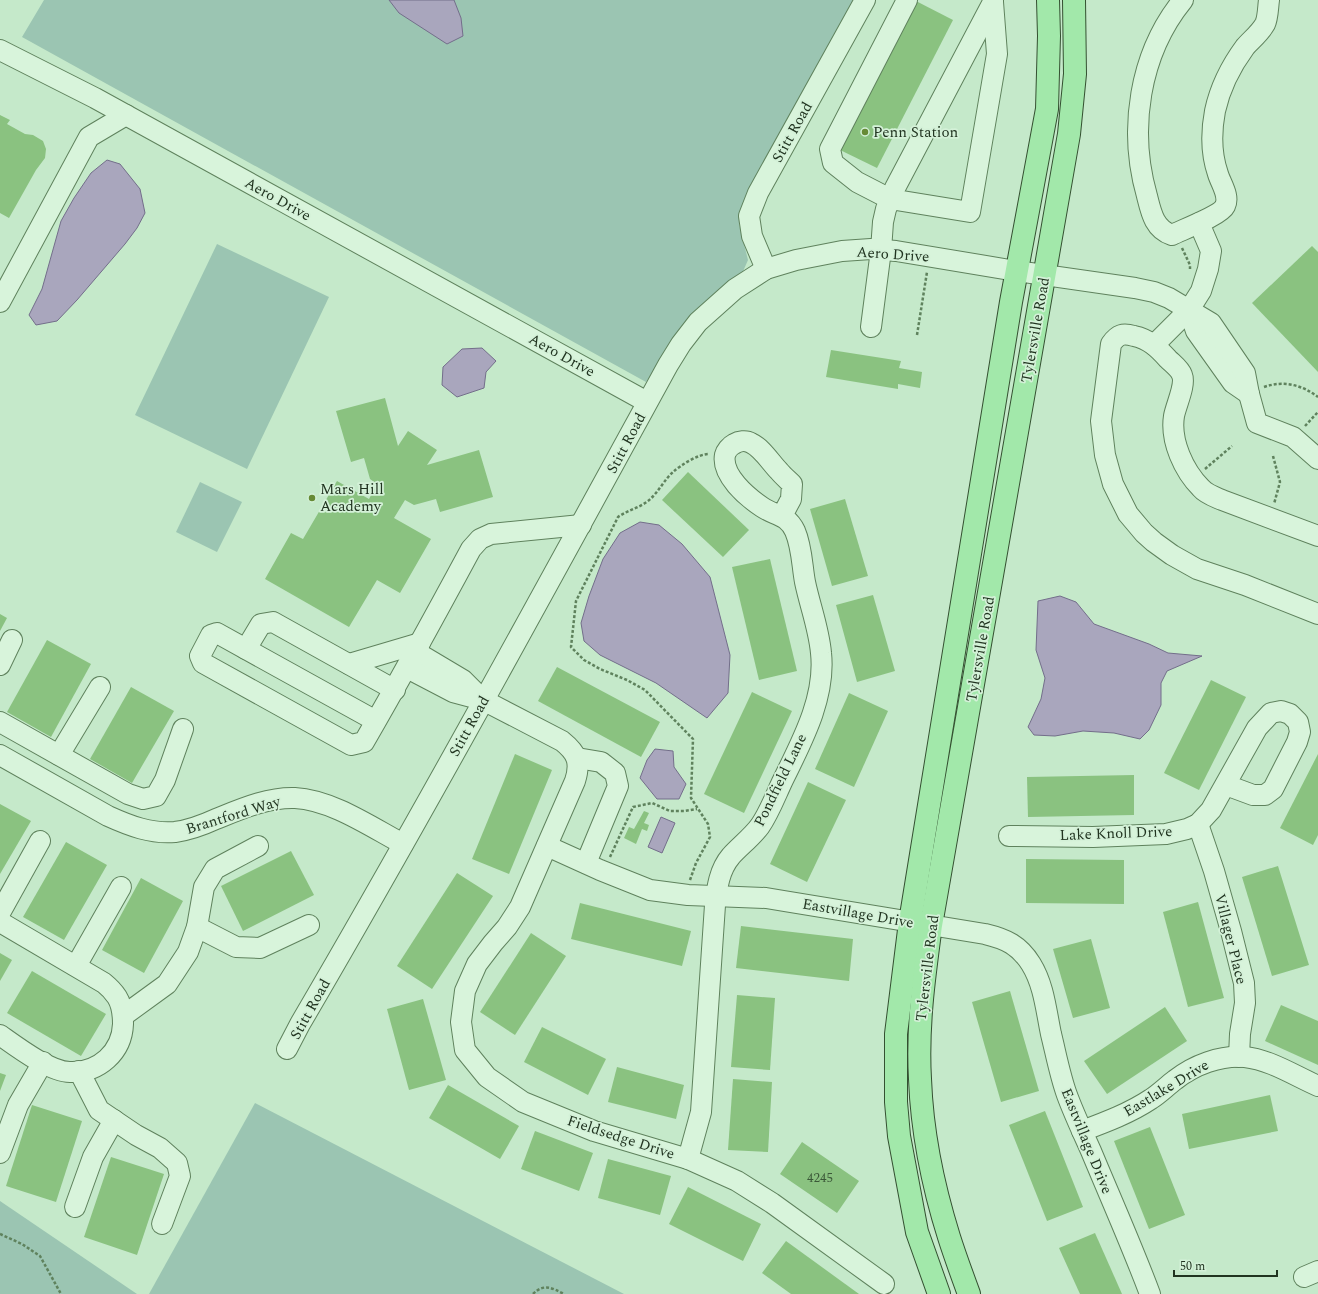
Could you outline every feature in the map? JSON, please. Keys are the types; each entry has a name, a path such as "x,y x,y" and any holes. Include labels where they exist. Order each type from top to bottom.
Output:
{"main road":[{"name":"Tylersville Road","path":"938,1294 917,1232 900,1136 896,1102 896,1034 910,922 1016,271 1047,109 1049,36 1048,0"},
{"name":"Tylersville Road","path":"969,1294 948,1237 932,1174 920,1080 920,1026 923,980 1069,134 1075,74 1074,0"}],"street":[{"name":"Stitt Road","path":"766,269 752,236 749,216 758,193 865,0"},
{"path":"907,0 830,150 833,164 857,182 890,199 970,212 997,54 991,1"},
{"path":"1183,0 1163,29 1153,50 1140,99 1138,126 1139,156 1144,189 1151,212 1159,228 1165,233 1172,235 1199,223 1224,208 1227,197 1218,174 1213,154 1215,110 1224,83 1234,62 1265,24 1269,0"},
{"path":"871,327 882,250 883,222 890,199 991,1"},
{"name":"Aero Drive","path":"0,50 95,98 647,402 674,354 698,322 735,289 766,269 796,260 842,250 896,251 1016,271 1135,288 1154,292 1169,298 1211,323 1256,391 1257,423 1293,437 1318,459"},
{"path":"0,302 8,270 89,137 126,115"},
{"path":"1154,345 1189,310 1201,291 1208,269 1211,252 1199,223"},
{"path":"1316,608 1196,569 1172,556 1154,542 1144,533 1128,514 1113,484 1105,455 1101,421 1111,344 1116,337 1124,334 1144,338 1154,345 1182,373 1184,381 1174,417 1174,437 1181,459 1190,475 1201,488 1209,494 1222,500 1318,536"},
{"name":"Stitt Road","path":"287,1049 581,525 647,402"},
{"name":"Pondfield Lane","path":"688,1159 701,1112 716,897 721,874 731,856 753,835 765,818 796,753 818,695 822,674 822,654 805,583 798,541 790,523 782,516"},
{"path":"376,721 218,633 211,635 200,656 203,663 351,745 364,742 395,690 471,549 480,539 491,534 581,525"},
{"path":"246,649 261,624 273,622 395,690"},
{"path":"0,665 12,640"},
{"path":"349,664 414,654"},
{"path":"414,654 453,692 483,700 562,741 571,748 577,758 602,762 615,773 618,786 586,863"},
{"path":"59,755 100,687"},
{"path":"0,722 128,794 143,799 156,796 164,780 183,729"},
{"name":"Brantford Way","path":"0,755 108,816 146,830 176,832 195,828 256,804 294,798 320,803 337,809 403,844"},
{"name":"Fieldsedge Drive","path":"577,758 578,770 575,781 520,907 507,928 493,942 477,964 465,991 461,1022 466,1050 487,1077 523,1102 594,1131 688,1159 737,1181 772,1203 884,1284"},
{"name":"Lake Knoll Drive","path":"1009,836 1166,834 1187,829 1198,824 1211,810 1226,785"},
{"name":"Villager Place","path":"1198,824 1214,871 1244,983 1245,1003 1240,1034 1239,1057"},
{"path":"0,913 40,841"},
{"path":"123,1016 167,984 188,952 197,927 204,888 215,870 258,846"},
{"name":"Eastvillage Drive","path":"547,846 650,890 672,894 766,898 985,934 1001,938 1014,945 1026,956 1039,980 1067,1095 1138,1262 1150,1294"},
{"path":"76,966 121,887"},
{"path":"0,922 104,983 112,990 117,998 123,1016 121,1036 113,1053 98,1066 80,1071 60,1071 51,1068 0,1035"},
{"path":"197,927 236,947 260,948 309,925"},
{"name":"Eastlake Drive","path":"1082,1131 1124,1114 1151,1099 1175,1080 1194,1068 1213,1060 1239,1057 1256,1059 1276,1066 1318,1086"},
{"path":"0,1153 18,1105 43,1062"},
{"path":"80,1071 99,1110 160,1148 177,1162 180,1176 162,1224"},
{"path":"75,1207 93,1158 114,1120"}],"path":[{"path":"1181,246 1190,265 1190,271"},
{"path":"917,335 930,256"},
{"path":"1256,391 1275,384 1290,384 1308,389 1318,397"},
{"path":"1301,430 1318,412"},
{"path":"1201,473 1232,446"},
{"path":"689,886 696,863 710,837 708,824 691,798 693,739 646,690 584,660 571,647 576,601 618,517 650,500 673,472 692,459 704,454 715,454"},
{"path":"1273,456 1280,482 1273,508"},
{"path":"607,863 633,807 652,803 670,811 697,809"},
{"path":"0,1234 22,1244 40,1256 61,1294"},
{"path":"533,1294 538,1289 548,1287 564,1294"}],"green space":[{"path":"44,0 857,0 739,224 748,260 741,276 689,317 646,382 22,37"},
{"path":"217,244 329,297 247,469 135,415"},
{"path":"200,482 242,502 217,552 176,532"},
{"path":"255,1103 624,1294 149,1294"},
{"path":"0,1201 137,1294 0,1294"}],"shaded area":[{"path":"389,0 454,0 461,18 463,36 447,44 399,13"},
{"path":"107,160 120,164 140,189 145,213 137,228 125,244 57,321 36,325 29,315 42,289 61,221 91,173"},
{"path":"482,348 496,361 486,372 484,388 457,397 442,385 443,367 462,349"},
{"path":"640,522 659,525 682,544 710,577 730,655 728,693 707,718 656,683 600,655 584,641 581,623 589,596 603,559 620,533"},
{"path":"1060,596 1076,602 1094,624 1149,644 1168,653 1202,656 1167,671 1161,683 1161,705 1149,730 1140,739 1114,733 1083,731 1055,736 1034,735 1028,727 1041,699 1045,678 1036,650 1038,601"},
{"path":"655,749 673,751 674,767 686,784 679,799 657,799 640,778 647,760"},
{"path":"661,817 675,823 662,853 648,847"}],"building":[{"path":"914,0 953,20 877,168 838,149"},
{"path":"0,115 10,120 7,124 25,134 33,135 43,141 46,149 45,158 36,170 9,218 0,213"},
{"path":"1312,246 1318,252 1318,372 1252,303"},
{"path":"831,350 901,361 899,368 922,372 920,388 898,384 898,389 826,377"},
{"name":"Mars Hill Academy","path":"385,398 398,446 408,431 437,450 427,465 479,450 493,497 440,512 436,499 414,505 405,500 394,518 431,539 400,593 377,580 349,627 265,579 291,533 303,539 337,481 369,499 377,484 370,479 364,458 351,462 336,411"},
{"path":"688,472 749,530 723,557 662,500"},
{"path":"845,499 868,576 832,586 810,509"},
{"path":"770,559 797,671 759,680 732,567"},
{"path":"873,595 895,671 857,682 836,605"},
{"path":"0,614 7,618 0,631"},
{"path":"47,640 91,664 51,737 7,712"},
{"path":"557,667 660,722 641,757 538,701"},
{"path":"1211,680 1246,697 1199,790 1164,773"},
{"path":"131,687 174,711 132,783 90,759"},
{"path":"752,692 792,711 744,813 704,794"},
{"path":"849,693 888,711 854,787 815,769"},
{"path":"515,754 552,770 509,874 472,859"},
{"path":"1318,754 1318,835 1313,845 1280,828"},
{"path":"1134,775 1134,815 1028,817 1027,777"},
{"path":"808,782 846,800 807,882 770,864"},
{"path":"0,804 31,821 0,874"},
{"path":"644,811 649,813 644,823 649,825 647,831 642,829 636,844 624,838 629,827 634,829"},
{"path":"66,842 107,865 64,940 23,917"},
{"path":"291,851 314,895 243,931 221,886"},
{"path":"1026,859 1124,860 1124,904 1026,903"},
{"path":"1278,866 1309,965 1272,976 1242,877"},
{"path":"457,873 493,896 432,989 397,966"},
{"path":"141,878 183,901 144,973 102,950"},
{"path":"1198,902 1224,998 1188,1007 1163,912"},
{"path":"580,903 691,931 682,966 571,939"},
{"path":"741,926 853,939 849,981 736,968"},
{"path":"531,933 566,956 515,1035 480,1012"},
{"path":"1091,939 1110,1008 1073,1018 1053,949"},
{"path":"0,953 12,960 0,981"},
{"path":"32,971 106,1014 81,1056 7,1013"},
{"path":"1010,991 1039,1091 1001,1102 972,1002"},
{"path":"737,995 775,998 770,1070 731,1067"},
{"path":"423,999 446,1080 409,1090 387,1009"},
{"path":"1281,1005 1318,1021 1318,1065 1265,1041"},
{"path":"1165,1007 1187,1041 1107,1094 1084,1061"},
{"path":"542,1027 606,1059 588,1095 524,1062"},
{"path":"617,1067 684,1085 676,1119 608,1102"},
{"path":"0,1073 6,1075 0,1091"},
{"path":"733,1079 772,1082 768,1152 728,1150"},
{"path":"448,1085 519,1126 500,1159 429,1118"},
{"path":"1270,1095 1278,1131 1189,1149 1182,1114"},
{"path":"32,1105 82,1121 56,1202 6,1186"},
{"path":"1045,1111 1083,1207 1047,1221 1009,1125"},
{"path":"1150,1127 1185,1215 1149,1229 1114,1141"},
{"path":"535,1131 593,1153 579,1191 521,1169"},
{"path":"802,1142 859,1181 837,1213 780,1174"},
{"path":"111,1157 164,1174 137,1255 84,1237"},
{"path":"608,1159 671,1176 660,1215 598,1198"},
{"path":"688,1187 761,1224 743,1261 669,1224"},
{"path":"1095,1233 1122,1294 1080,1294 1059,1248"},
{"path":"786,1241 859,1294 791,1294 762,1273"}],"place":[{"name":"Penn Station","path":"865,132"},
{"name":"Mars Hill Academy","path":"312,498"}]}
